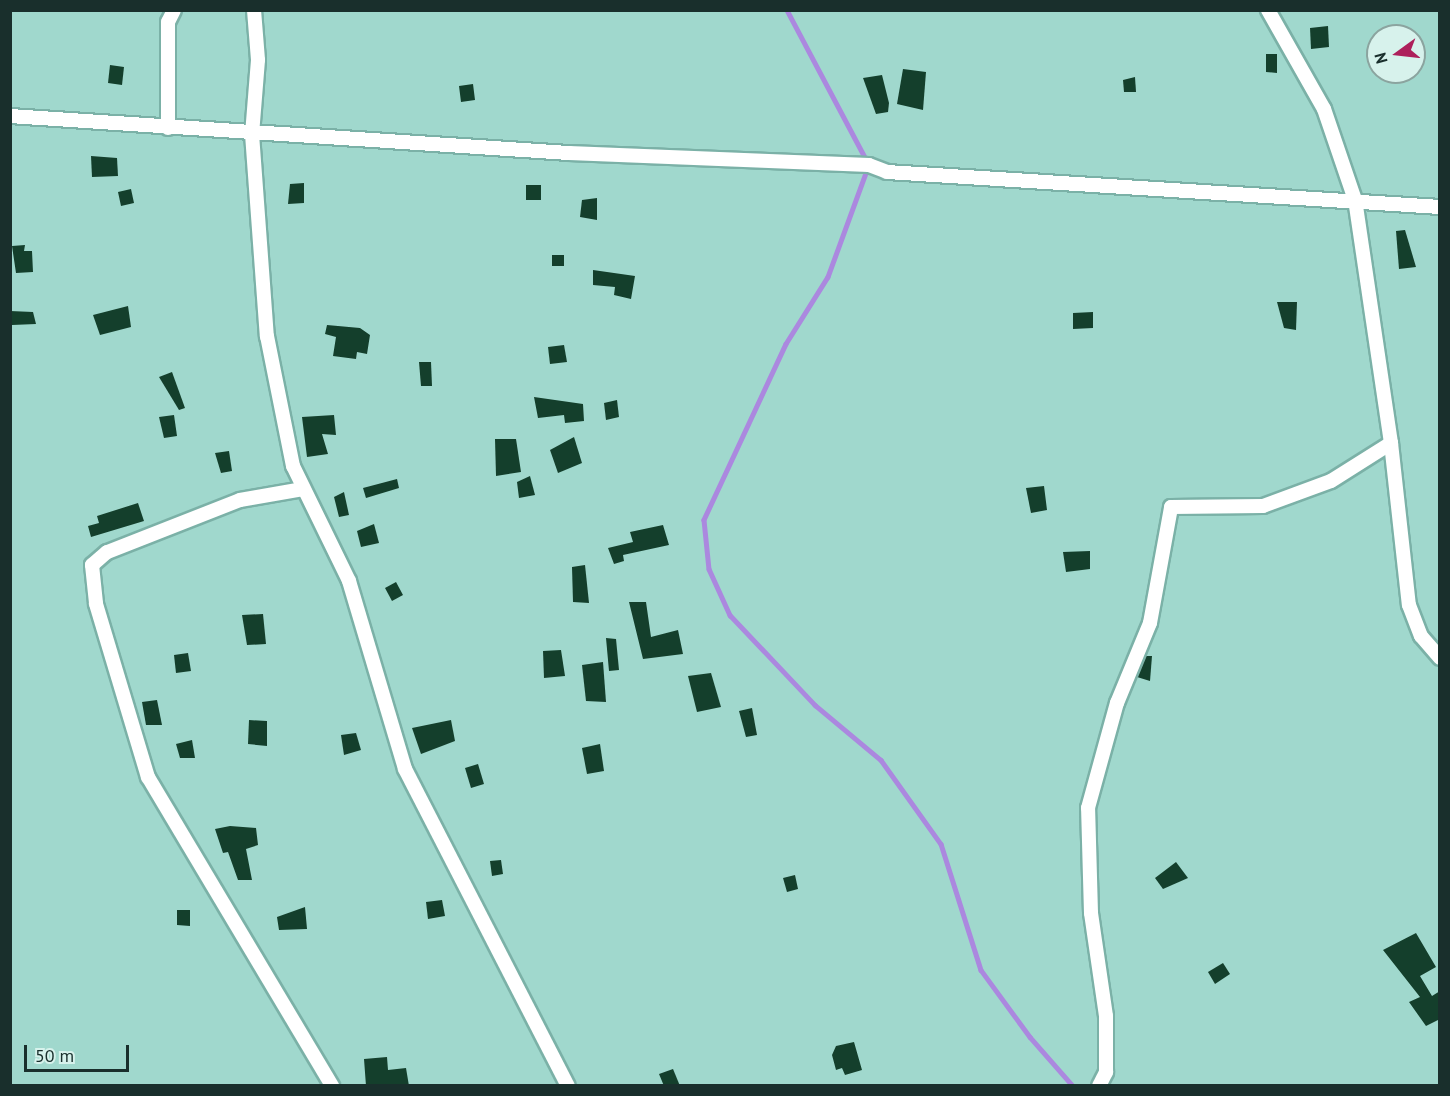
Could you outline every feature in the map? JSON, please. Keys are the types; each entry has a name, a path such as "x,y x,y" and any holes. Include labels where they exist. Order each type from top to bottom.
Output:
{"street":[{"path":"168,128 168,22 174,10"},
{"path":"254,10 258,60 252,134 271,376 303,489 349,581 405,769 568,1086"},
{"path":"1268,10 1323,109 1355,200 1391,443 1409,605 1421,636 1440,657"},
{"path":"10,116 252,134 868,165 887,172 1440,207"},
{"path":"1099,1086 1106,1072 1106,1016 1091,913 1088,808 1117,703 1150,623 1171,507 1263,506 1331,481 1391,443"},
{"path":"303,489 240,500 107,552 92,565 96,604 148,777 332,1086"}],"building":[{"path":"1328,26 1329,47 1311,49 1310,28"},
{"path":"1266,54 1277,54 1277,73 1266,72"},
{"path":"110,65 124,67 122,85 108,83"},
{"path":"903,69 926,72 923,110 897,104"},
{"path":"882,75 889,103 888,112 876,114 863,78"},
{"path":"1135,77 1136,92 1124,92 1123,80"},
{"path":"473,84 475,100 461,102 459,86"},
{"path":"91,156 117,158 118,176 92,177"},
{"path":"304,183 304,203 288,204 290,184"},
{"path":"526,185 541,185 541,200 526,200"},
{"path":"131,189 134,203 121,206 118,192"},
{"path":"597,198 597,220 580,217 582,200"},
{"path":"1405,230 1416,267 1399,269 1396,231"},
{"path":"25,245 24,251 32,251 33,272 16,273 12,246"},
{"path":"552,255 564,255 564,266 552,266"},
{"path":"593,270 635,276 631,299 614,295 615,287 593,285"},
{"path":"1277,302 1297,302 1296,330 1284,328"},
{"path":"128,306 131,327 100,335 93,315"},
{"path":"10,311 33,312 36,324 12,325"},
{"path":"1093,312 1093,328 1073,329 1073,313"},
{"path":"327,325 360,328 370,335 367,354 357,352 356,359 333,356 336,337 325,334"},
{"path":"564,345 567,362 550,364 548,347"},
{"path":"419,362 431,362 432,386 421,386"},
{"path":"172,372 185,408 179,410 159,377"},
{"path":"534,397 583,404 584,421 565,423 564,415 538,418"},
{"path":"617,400 619,417 606,420 604,403"},
{"path":"174,415 177,436 164,438 159,417"},
{"path":"334,415 336,435 322,434 328,454 307,457 302,417"},
{"path":"574,437 582,463 558,473 550,450"},
{"path":"495,439 516,439 521,472 496,476"},
{"path":"229,451 232,471 221,473 215,453"},
{"path":"530,476 535,495 519,498 517,482"},
{"path":"397,479 399,488 366,498 363,488"},
{"path":"1044,486 1047,510 1031,513 1026,488"},
{"path":"344,492 349,515 339,517 334,497"},
{"path":"138,503 144,521 91,537 88,526 99,523 97,516"},
{"path":"374,524 379,543 361,547 357,531"},
{"path":"663,525 669,545 623,555 624,561 614,564 608,548 633,542 630,532"},
{"path":"1090,551 1090,569 1066,572 1063,552"},
{"path":"585,565 589,603 573,602 572,567"},
{"path":"396,582 403,595 392,601 385,588"},
{"path":"629,602 646,602 651,637 678,630 683,654 643,659"},
{"path":"263,614 266,644 247,645 242,615"},
{"path":"606,638 616,639 619,670 609,671"},
{"path":"561,650 565,676 544,678 543,651"},
{"path":"188,653 191,671 176,673 174,655"},
{"path":"1146,656 1152,656 1150,681 1137,677"},
{"path":"603,662 606,702 586,701 582,665"},
{"path":"711,673 721,707 697,712 688,676"},
{"path":"157,700 162,725 146,725 142,702"},
{"path":"752,708 757,735 746,737 739,711"},
{"path":"249,720 267,721 267,746 248,744"},
{"path":"451,720 455,741 421,754 412,728"},
{"path":"356,733 361,750 344,755 341,735"},
{"path":"192,740 195,758 180,758 176,744"},
{"path":"600,744 604,771 587,774 582,748"},
{"path":"478,764 484,784 471,788 465,768"},
{"path":"230,826 256,828 258,845 246,849 252,880 238,880 228,852 223,853 215,829"},
{"path":"501,860 503,874 492,876 490,861"},
{"path":"1176,862 1188,878 1163,889 1155,878"},
{"path":"795,875 798,889 787,892 783,878"},
{"path":"442,900 445,916 428,919 426,902"},
{"path":"305,907 307,929 279,930 277,917"},
{"path":"177,910 190,910 190,926 177,925"},
{"path":"1416,933 1436,967 1420,976 1432,996 1440,991 1440,1019 1426,1026 1409,1002 1420,997 1383,950"},
{"path":"1223,963 1230,974 1215,984 1208,972"},
{"path":"854,1042 862,1070 845,1075 842,1068 836,1070 832,1055 836,1046"},
{"path":"387,1057 388,1070 406,1068 409,1086 366,1086 364,1059"},
{"path":"673,1069 680,1086 664,1086 659,1074"}],"waterway":[{"path":"787,10 869,165 828,277 786,344 704,520 709,569 730,615 815,705 881,760 941,844 981,970 1030,1037 1073,1086"}]}
